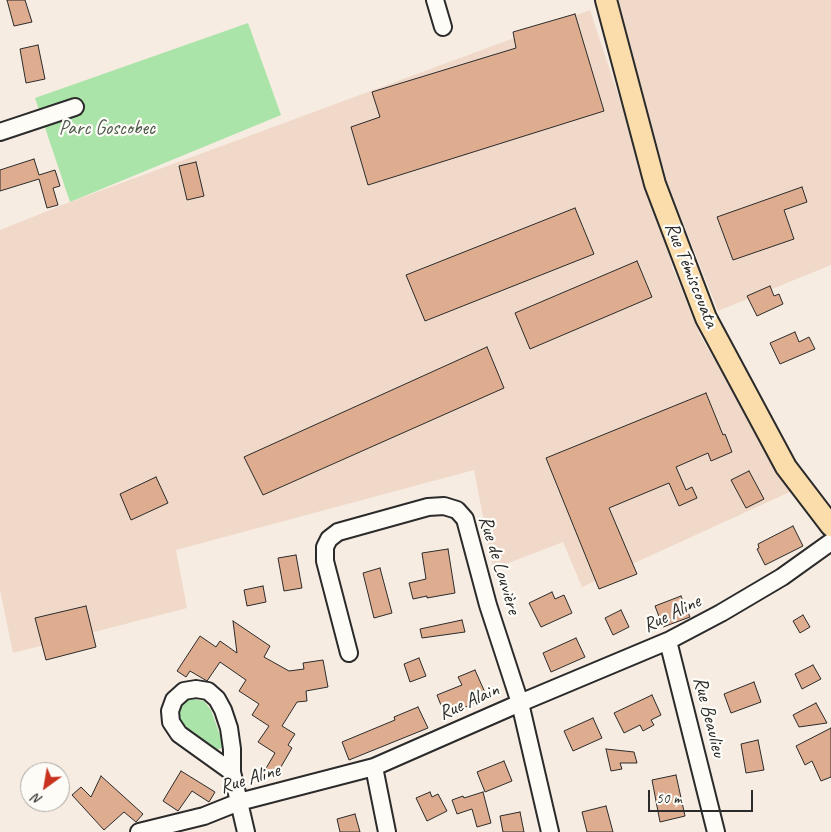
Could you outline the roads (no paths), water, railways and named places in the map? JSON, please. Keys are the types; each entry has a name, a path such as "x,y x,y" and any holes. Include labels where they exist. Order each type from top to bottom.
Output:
{"main road":[{"name":"Rue Témiscouata","path":"606,0 655,184 706,318 786,466 831,526"}],"street":[{"path":"435,0 443,26"},
{"path":"0,131 75,108"},
{"name":"Rue de Louvière","path":"349,653 325,561 325,547 329,539 338,532 428,507 444,506 457,510 465,519 488,605 520,703"},
{"name":"Rue Aline","path":"520,703 668,641 721,613 782,577 831,542"},
{"name":"Rue Beaulieu","path":"668,641 716,832"},
{"path":"232,772 179,734 172,722 170,711 174,700 184,691 196,689 208,691 217,699 223,710 229,728 232,772 246,832"},
{"name":"Rue Alain","path":"374,767 520,703 550,832"},
{"path":"374,767 387,832"},
{"name":"Rue Aline","path":"139,832 204,816 239,802 374,767"}],"park label":[{"name":"Parc Goscobec","path":"107,129"}]}
